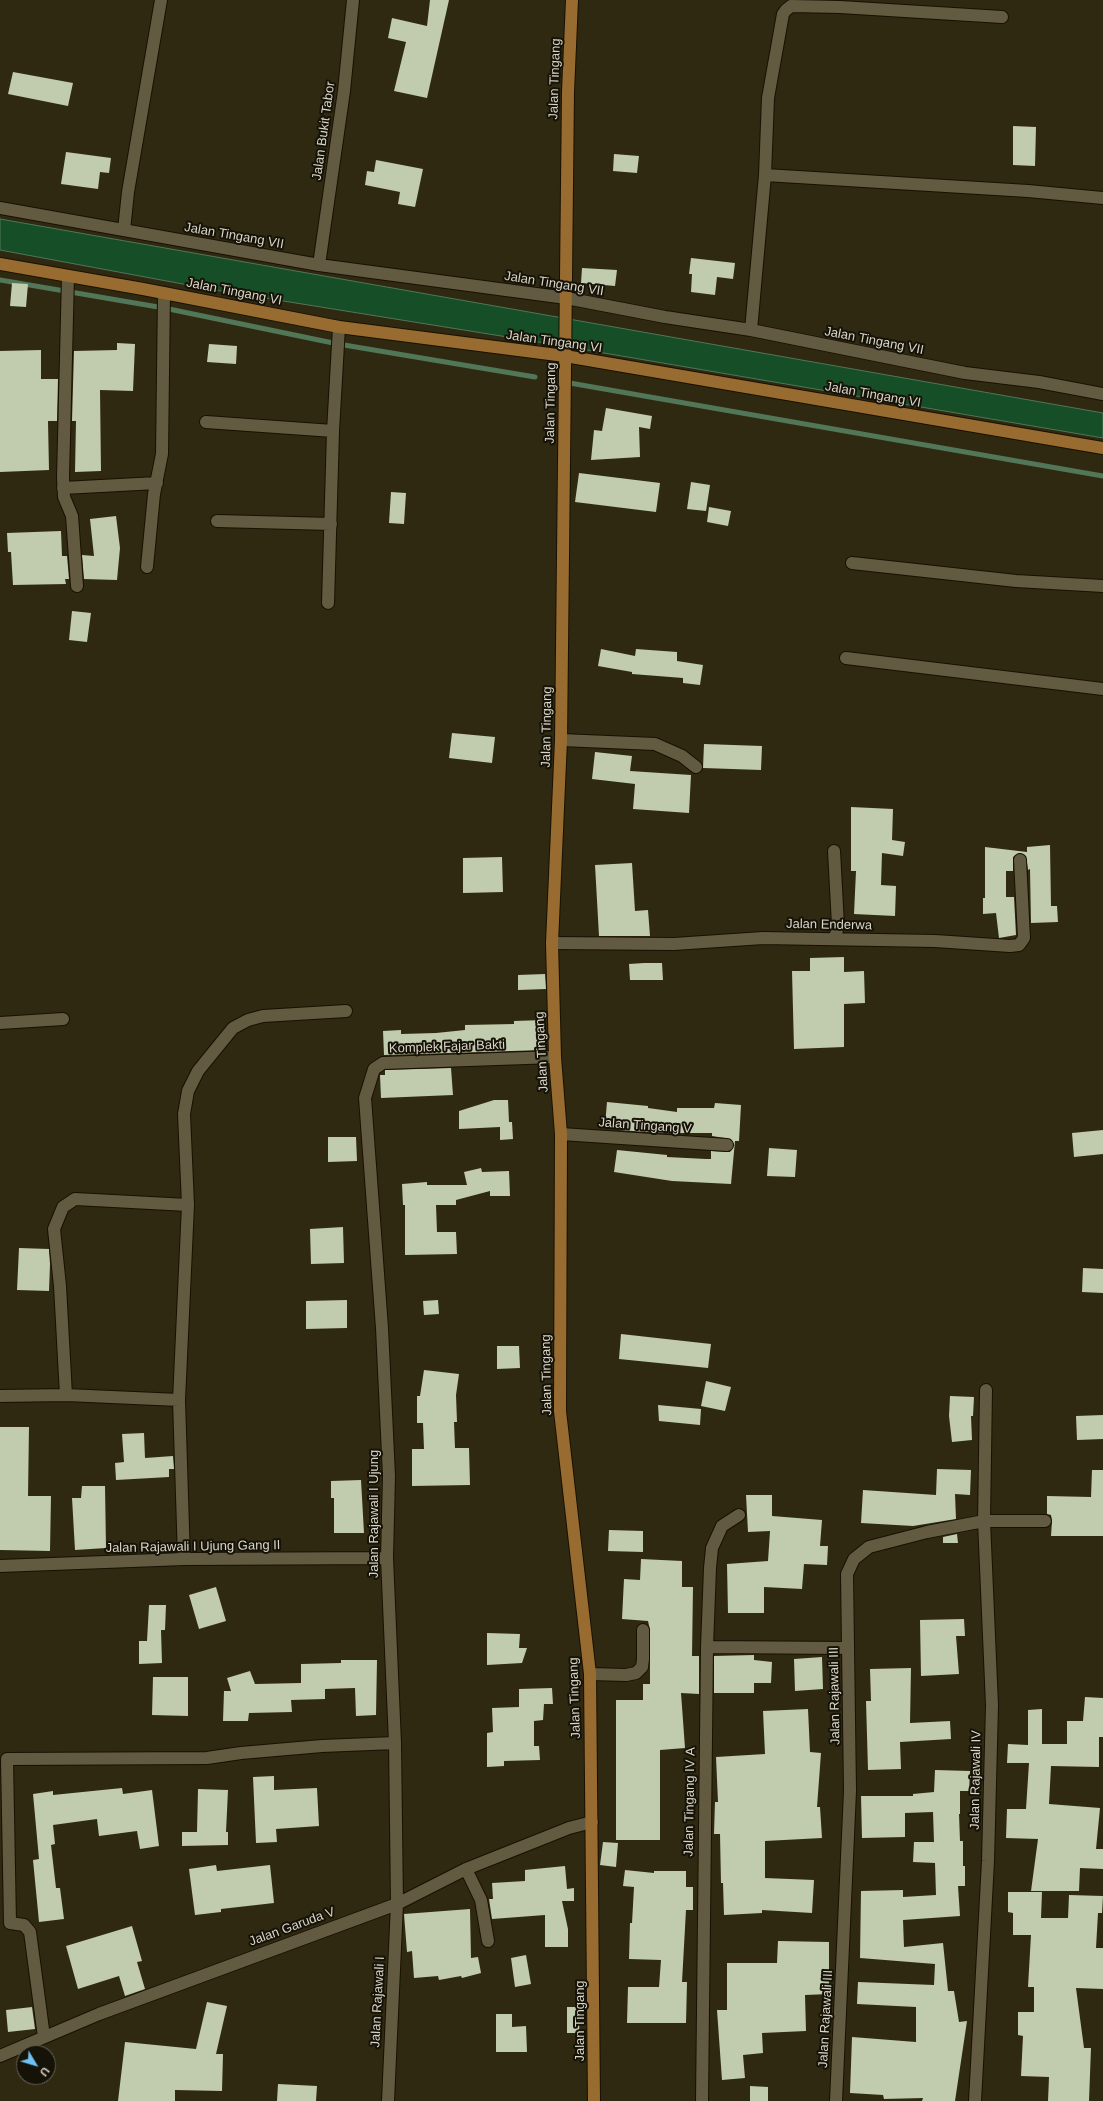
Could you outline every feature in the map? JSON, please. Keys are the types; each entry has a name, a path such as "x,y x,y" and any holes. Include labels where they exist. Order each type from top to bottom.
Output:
{"main road":[{"name":"Jalan Tingang","path":"572,0 568,92 562,740 552,943 555,1057 561,1134 560,1412 590,1674 594,2101"},
{"name":"Jalan Tingang VI","path":"0,264 164,293 339,327 565,351 1103,448"}],"street":[{"path":"124,230 128,192 161,0"},
{"name":"Jalan Bukit Tabor","path":"319,265 344,92 353,0"},
{"path":"751,330 765,175 768,98 783,14 791,6 840,7 1002,17"},
{"path":"765,175 1028,191 1103,198"},
{"name":"Jalan Tingang VII","path":"0,208 319,265 566,298 665,317 751,330 957,371 1039,382 1103,394"},
{"path":"68,276 63,488 64,497 72,516 77,586"},
{"path":"147,567 154,494 162,454 164,293"},
{"path":"328,603 333,431 339,327"},
{"path":"206,422 333,431"},
{"path":"63,488 157,483"},
{"path":"217,521 331,524"},
{"path":"852,563 1016,581 1103,586"},
{"path":"846,658 1103,689"},
{"path":"562,740 655,744 682,756 696,767"},
{"path":"834,851 838,925 835,939"},
{"name":"Jalan Enderwa","path":"552,943 674,944 763,938 1019,945 1024,938 1020,860"},
{"path":"184,1559 179,1400 188,1205 184,1114 188,1091 198,1072 233,1028 248,1020 263,1016 346,1012"},
{"path":"0,1023 63,1019"},
{"name":"Komplek Fajar Bakti","path":"366,1124 365,1098 370,1078 374,1068 383,1063 555,1057"},
{"name":"Jalan Rajawali I Ujung","path":"366,1124 382,1336 388,1476 387,1558 395,1743 397,1904"},
{"name":"Jalan Tingang V","path":"561,1134 727,1145"},
{"path":"66,1395 60,1286 54,1229 63,1207 75,1199 188,1205"},
{"path":"986,1390 984,1521 1044,1521"},
{"path":"0,1396 66,1395 179,1400"},
{"name":"Jalan Tingang IV A","path":"702,2101 706,1647 712,1548 722,1526 739,1515"},
{"name":"Jalan Rajawali III","path":"836,2101 850,1791 847,1574 854,1559 869,1547 928,1532 984,1521"},
{"name":"Jalan Rajawali IV","path":"975,2101 988,1861 992,1705 984,1521"},
{"name":"Jalan Rajawali I Ujung Gang II","path":"0,1566 184,1559 387,1558"},
{"path":"590,1674 626,1675 636,1673 642,1667 643,1630"},
{"path":"706,1647 848,1648"},
{"path":"44,2037 30,1932 24,1925 5,1923 7,1759 207,1758 241,1753 314,1747 395,1743"},
{"name":"Jalan Garuda V","path":"0,2056 99,2014 397,1904 466,1869 569,1828 592,1822"},
{"path":"466,1869 481,1900 488,1941"},
{"name":"Jalan Rajawali I","path":"388,2101 397,1904"}],"shaded area":[{"path":"0,219 1103,413 1103,438 557,345 215,290 0,250"}],"building":[{"path":"430,0 449,0 427,98 394,91 406,42 388,38 392,18 427,26"},
{"path":"13,72 73,83 68,106 8,94"},
{"path":"1013,126 1036,127 1035,166 1013,165"},
{"path":"66,152 111,158 109,173 100,172 98,189 61,184"},
{"path":"614,154 639,156 637,173 613,171"},
{"path":"376,160 423,169 415,207 398,204 400,192 365,185 367,171 374,172"},
{"path":"691,258 735,263 733,279 717,277 715,295 691,292 692,274 689,274"},
{"path":"582,268 617,270 615,286 581,283"},
{"path":"12,283 28,284 26,307 10,306"},
{"path":"117,343 135,344 133,391 100,390 101,471 75,472 76,421 72,421 74,351 117,350"},
{"path":"209,344 237,346 236,364 207,362"},
{"path":"41,350 41,379 58,379 57,421 48,421 49,470 0,472 0,351"},
{"path":"606,408 652,416 650,429 639,427 640,457 591,460 594,430 602,431"},
{"path":"579,473 660,483 656,512 575,502"},
{"path":"691,482 710,485 706,511 687,509"},
{"path":"391,492 406,493 404,524 389,523"},
{"path":"709,507 731,511 728,526 707,522"},
{"path":"116,516 120,548 117,580 84,579 82,555 94,556 90,519"},
{"path":"61,531 62,556 67,556 69,579 65,579 66,584 13,585 11,552 8,552 7,533"},
{"path":"72,611 91,613 87,642 69,640"},
{"path":"601,649 635,656 636,649 677,652 677,661 703,665 700,685 683,683 683,678 632,674 632,672 598,666"},
{"path":"452,733 495,737 492,763 449,758"},
{"path":"704,744 762,746 761,770 703,768"},
{"path":"595,752 632,756 630,771 691,775 689,813 633,809 635,784 592,779"},
{"path":"851,807 893,809 892,840 905,842 903,856 882,853 881,885 896,886 895,916 854,914 856,871 851,871"},
{"path":"1050,845 1051,906 1057,906 1058,922 1031,923 1030,869 1028,870 1026,856 1019,853 1013,857 1013,871 1006,871 1006,897 1014,897 1016,935 999,938 996,913 983,914 983,898 985,898 985,847 1027,852 1027,847"},
{"path":"502,857 503,892 463,893 463,858"},
{"path":"632,863 635,911 648,910 650,936 599,936 595,865"},
{"path":"844,957 844,972 864,971 865,1003 844,1004 844,1047 794,1049 792,971 810,971 810,958"},
{"path":"662,963 663,980 630,980 629,964"},
{"path":"545,974 546,989 518,990 518,975"},
{"path":"544,1020 544,1050 384,1055 383,1031 401,1030 401,1034 436,1033 465,1030 465,1025 514,1024 514,1021"},
{"path":"451,1068 453,1095 381,1098 380,1075 385,1075 385,1070"},
{"path":"494,1100 508,1100 509,1122 512,1122 513,1139 500,1140 500,1127 459,1129 459,1111"},
{"path":"607,1102 648,1106 648,1108 677,1112 677,1108 714,1108 715,1103 741,1105 739,1141 735,1141 731,1184 672,1181 614,1172 617,1150 667,1155 667,1157 711,1159 711,1151 730,1152 734,1145 731,1139 712,1136 712,1133 661,1133 620,1130 621,1126 605,1125"},
{"path":"1103,1130 1103,1154 1074,1157 1072,1133"},
{"path":"328,1137 356,1137 357,1161 328,1162"},
{"path":"769,1148 797,1150 795,1177 767,1176"},
{"path":"481,1168 482,1172 509,1171 510,1196 490,1196 490,1191 456,1200 456,1205 436,1205 437,1232 456,1232 457,1254 405,1255 405,1205 403,1205 402,1184 427,1182 427,1185 467,1185 464,1172"},
{"path":"343,1227 344,1263 311,1264 310,1229"},
{"path":"19,1248 49,1249 49,1291 17,1290"},
{"path":"1083,1268 1103,1269 1103,1293 1082,1292"},
{"path":"347,1300 347,1328 306,1329 306,1301"},
{"path":"438,1300 439,1314 424,1315 423,1301"},
{"path":"621,1334 711,1344 708,1368 619,1359"},
{"path":"497,1346 519,1346 520,1368 497,1369"},
{"path":"424,1370 459,1374 456,1395 457,1422 454,1422 455,1448 469,1448 470,1485 412,1486 412,1449 424,1449 423,1423 417,1423 417,1396 420,1396"},
{"path":"706,1381 731,1387 725,1411 701,1406"},
{"path":"950,1396 974,1397 973,1416 971,1416 972,1440 952,1442 949,1416"},
{"path":"658,1405 701,1409 700,1425 659,1421"},
{"path":"1103,1415 1103,1439 1077,1440 1076,1416"},
{"path":"0,1427 29,1427 28,1496 51,1496 50,1551 0,1550"},
{"path":"144,1433 145,1458 173,1456 174,1469 169,1469 169,1477 116,1480 115,1463 124,1462 122,1434"},
{"path":"937,1469 971,1470 970,1495 955,1494 956,1519 913,1526 861,1523 863,1490 936,1495"},
{"path":"1092,1470 1103,1470 1103,1536 1051,1536 1052,1521 1051,1515 1047,1514 1047,1496 1091,1497"},
{"path":"361,1480 364,1533 334,1533 334,1498 331,1498 331,1481"},
{"path":"82,1486 105,1486 106,1548 75,1550 72,1498 81,1498"},
{"path":"746,1495 772,1495 772,1516 822,1520 820,1546 828,1546 827,1565 804,1564 802,1589 764,1587 764,1613 728,1613 727,1564 768,1561 770,1531 748,1532"},
{"path":"609,1530 643,1531 643,1552 608,1551"},
{"path":"957,1534 958,1543 943,1543 943,1537"},
{"path":"641,1559 682,1561 682,1587 693,1587 692,1656 699,1656 699,1694 681,1693 685,1748 660,1750 660,1840 616,1840 616,1700 643,1700 643,1684 650,1684 650,1630 648,1621 622,1619 624,1579 640,1580"},
{"path":"216,1587 226,1621 199,1629 189,1595"},
{"path":"149,1605 166,1605 165,1630 161,1630 162,1663 139,1664 139,1641 147,1641"},
{"path":"964,1619 965,1636 956,1636 959,1674 921,1676 920,1620"},
{"path":"487,1633 520,1634 519,1648 527,1648 522,1663 487,1665"},
{"path":"754,1655 754,1660 772,1662 771,1683 754,1683 754,1693 714,1693 714,1656"},
{"path":"822,1657 823,1689 795,1691 794,1659"},
{"path":"341,1660 377,1660 376,1715 356,1716 355,1688 325,1689 325,1699 291,1700 292,1712 249,1713 248,1721 223,1721 224,1691 231,1691 227,1678 250,1671 255,1684 301,1683 301,1664 341,1663"},
{"path":"911,1668 910,1723 950,1721 951,1739 900,1742 901,1769 868,1770 866,1701 871,1701 870,1669"},
{"path":"153,1677 188,1677 188,1716 152,1715"},
{"path":"552,1688 553,1704 544,1704 543,1720 534,1721 534,1746 539,1746 540,1760 504,1761 504,1766 487,1767 487,1733 493,1732 492,1708 519,1707 519,1689"},
{"path":"1085,1697 1103,1698 1103,1737 1099,1737 1099,1767 1051,1766 1049,1804 1100,1808 1096,1849 1103,1849 1103,1869 1080,1868 1079,1891 1031,1891 1038,1839 1006,1838 1007,1809 1026,1809 1029,1763 1007,1763 1008,1744 1028,1745 1028,1710 1042,1709 1042,1744 1067,1744 1067,1721 1083,1721"},
{"path":"808,1709 810,1752 821,1753 817,1807 820,1807 822,1838 765,1841 765,1878 814,1880 812,1913 762,1910 762,1913 724,1915 723,1883 721,1883 720,1834 714,1834 715,1802 718,1802 716,1757 765,1754 763,1711"},
{"path":"935,1770 970,1771 969,1791 960,1791 960,1841 963,1841 965,1886 958,1886 960,1916 903,1920 904,1947 943,1943 948,1991 954,1991 959,2022 967,2021 955,2101 922,2101 923,2098 884,2099 883,2095 850,2093 852,2037 916,2042 916,2007 857,2004 858,1982 934,1985 935,1964 860,1958 861,1891 903,1890 903,1897 936,1895 935,1863 913,1862 914,1842 934,1842 933,1812 905,1813 905,1837 862,1838 861,1796 913,1796 913,1794 934,1792"},
{"path":"274,1776 274,1790 317,1788 319,1826 276,1829 277,1842 256,1843 253,1777"},
{"path":"122,1788 123,1794 152,1790 159,1846 140,1849 137,1831 99,1836 97,1819 53,1825 55,1844 51,1845 56,1888 60,1888 64,1919 39,1922 33,1860 39,1859 33,1794 53,1791 53,1795"},
{"path":"198,1789 228,1790 226,1832 228,1832 228,1845 182,1846 182,1832 197,1832"},
{"path":"603,1842 618,1843 616,1867 600,1865"},
{"path":"216,1865 217,1871 270,1865 274,1903 221,1909 221,1912 195,1915 189,1869"},
{"path":"565,1866 567,1889 574,1888 574,1901 562,1901 568,1929 568,1947 545,1947 545,1915 492,1919 489,1899 493,1899 492,1883 525,1881 525,1870"},
{"path":"625,1870 654,1873 654,1871 686,1871 686,1887 693,1887 693,1910 686,1910 682,1982 687,1982 686,2023 627,2023 628,1987 659,1987 661,1960 629,1959 630,1923 632,1923 634,1887 623,1886"},
{"path":"1008,1892 1042,1892 1041,1918 1068,1918 1069,1895 1103,1896 1102,1913 1098,1913 1096,1948 1103,1948 1103,1989 1076,1988 1084,2048 1091,2048 1089,2101 1048,2101 1049,2077 1021,2076 1023,2036 1018,2035 1018,2012 1034,2012 1034,1987 1028,1987 1031,1935 1013,1935 1013,1913 1008,1912"},
{"path":"470,1909 471,1958 478,1957 481,1973 462,1978 461,1976 439,1980 438,1976 414,1978 412,1951 407,1952 404,1914"},
{"path":"132,1926 142,1961 137,1962 145,1989 125,1996 119,1976 78,1989 66,1946"},
{"path":"778,1941 829,1942 829,1994 805,1995 806,2031 762,2033 763,2053 743,2055 745,2078 722,2080 717,2010 727,2010 727,1963 777,1963"},
{"path":"526,1955 531,1984 515,1987 511,1958"},
{"path":"207,2002 227,2006 216,2054 223,2054 222,2091 175,2090 175,2101 118,2101 125,2042 196,2049"},
{"path":"32,2007 35,2029 8,2032 6,2010"},
{"path":"567,2007 580,2007 579,2033 567,2033"},
{"path":"496,2014 512,2014 512,2027 526,2026 527,2052 496,2052"},
{"path":"278,2084 317,2086 316,2101 277,2101"},
{"path":"750,2086 768,2087 768,2101 750,2101"}],"waterway":[{"path":"0,280 164,308 338,344 535,377"},
{"path":"564,382 1103,476"}]}
